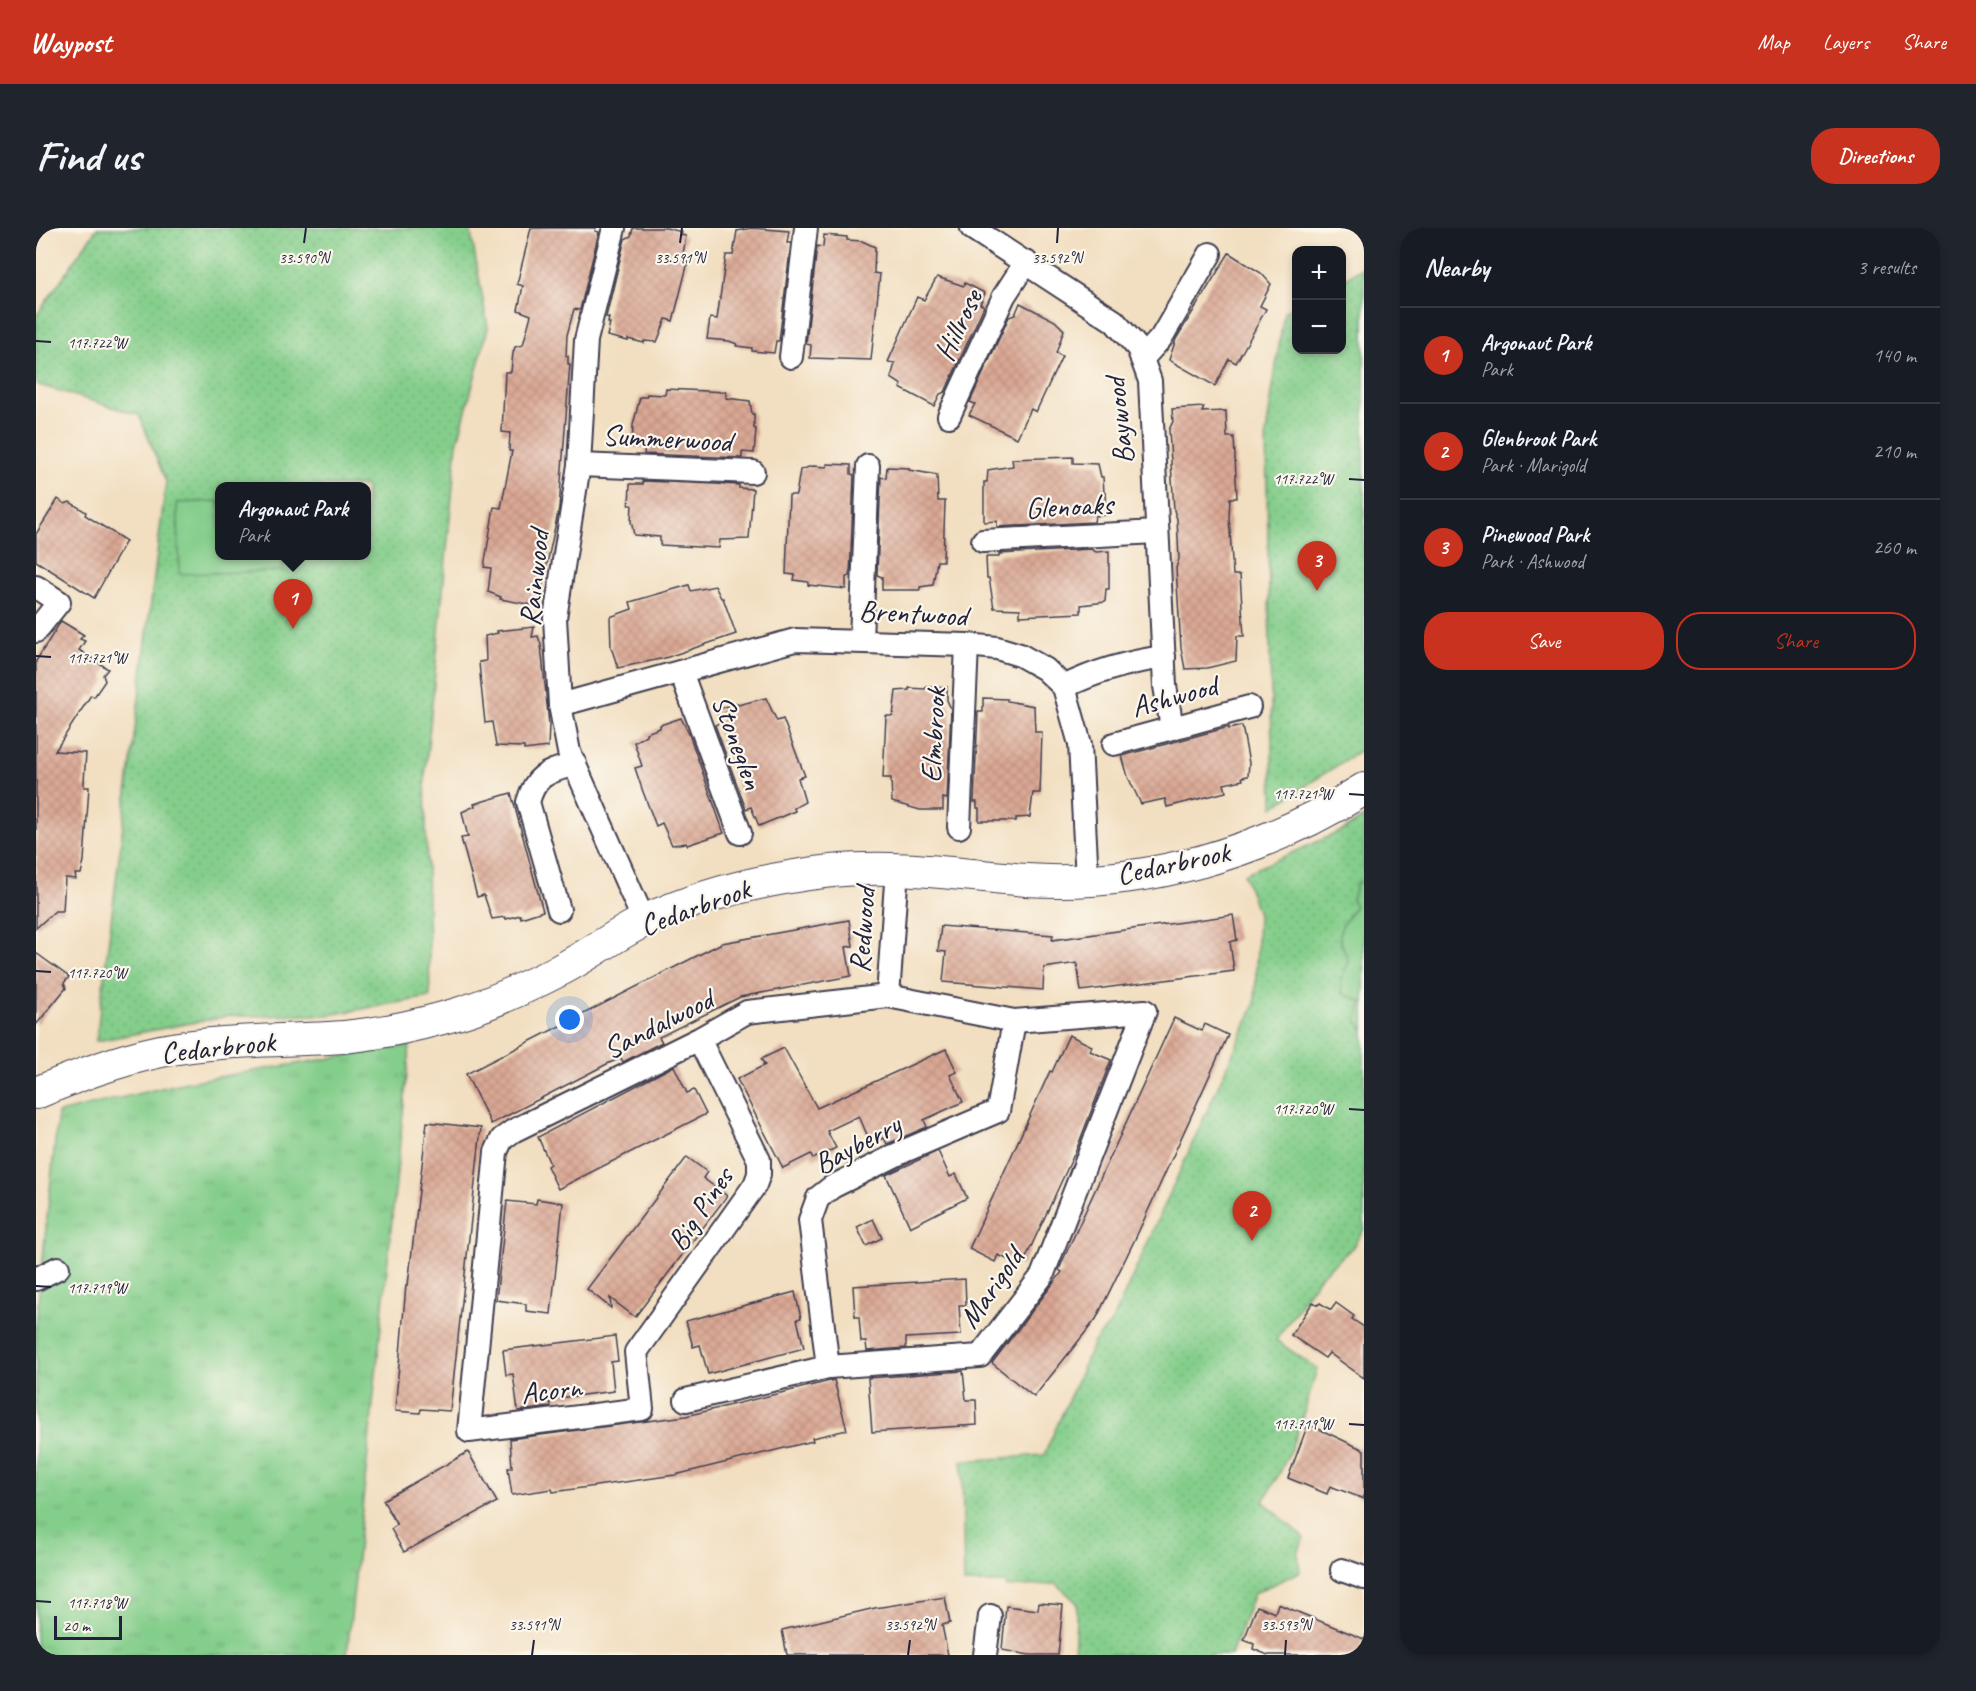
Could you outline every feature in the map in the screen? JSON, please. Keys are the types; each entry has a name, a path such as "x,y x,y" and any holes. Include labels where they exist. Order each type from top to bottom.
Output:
{"street":[{"name":"Rainwood","path":"614,228 586,340 579,465 555,618 560,705 565,737 644,921"},
{"path":"791,357 806,228"},
{"name":"Baywood","path":"972,228 1114,321 1138,348 1150,381 1165,686 1172,728"},
{"path":"1142,359 1161,338 1210,254"},
{"name":"Hillrose","path":"950,416 1004,296 1026,262"},
{"name":"Summerwood","path":"579,465 753,472"},
{"path":"861,640 868,466"},
{"name":"Glenoaks","path":"983,541 1157,532"},
{"path":"36,587 59,602 36,631"},
{"name":"Brentwood","path":"560,705 795,640 861,640 997,648 1020,655 1045,669 1064,687"},
{"name":"Elmbrook","path":"959,827 967,645"},
{"path":"1087,880 1080,744 1064,687 1092,673 1139,660 1164,657"},
{"name":"Stoneglen","path":"681,672 740,833"},
{"name":"Ashwood","path":"1114,744 1249,707"},
{"path":"559,910 528,802 533,784 546,773 575,764"},
{"name":"Cedarbrook","path":"36,1093 86,1072 162,1051 235,1041 360,1035 403,1028 459,1013 505,996 560,970 644,921 712,896 765,882 833,871 897,868 1028,880 1087,880 1165,869 1226,855 1293,830 1364,789"},
{"name":"Redwood","path":"888,996 897,868"},
{"name":"Sandalwood","path":"469,1431 496,1152 502,1139 513,1131 699,1039 747,1012 888,996 1014,1021 1145,1011"},
{"name":"Marigold","path":"686,1400 828,1367 980,1356 1042,1276 1145,1011"},
{"name":"Bayberry","path":"828,1367 810,1220 818,1198 832,1187 902,1152 998,1111 1014,1021"},
{"name":"Big Pines","path":"642,1409 636,1352 755,1185 759,1174 759,1160 699,1039"},
{"path":"36,1279 58,1268"},
{"name":"Acorn","path":"469,1431 642,1409"},
{"path":"1342,1570 1364,1578"},
{"path":"985,1655 990,1616"}],"green space":[{"path":"97,228 470,228 488,328 457,444 425,777 430,997 328,1015 228,1016 96,1041 166,482 139,415 36,384 36,316"},
{"path":"1364,267 1364,748 1273,807 1266,434 1284,312 1292,307 1292,354 1346,354 1346,278"},
{"path":"215,501 215,560 283,560 283,571 180,574 177,503"},
{"path":"1364,817 1364,1229 1352,1248 1319,1277 1276,1340 1317,1369 1289,1454 1263,1501 1304,1538 1298,1553 1300,1572 1254,1593 1231,1655 1074,1655 1077,1603 1057,1584 1006,1587 1004,1583 964,1583 962,1461 1044,1455 1094,1342 1112,1322 1255,1004 1258,914 1244,874 1344,830"},
{"path":"1357,882 1364,883 1364,1030 1357,1021 1362,1002 1342,993 1341,979 1349,962 1340,933 1344,922 1355,906 1352,900"},
{"path":"410,1045 347,1655 36,1655 36,1323 58,1113 182,1083"}],"building":[{"path":"531,228 596,228 595,231 599,232 580,310 574,309 567,335 566,356 570,364 559,508 538,606 500,599 501,597 488,592 491,568 484,567 494,507 501,508 512,451 509,451 510,433 502,432 505,372 511,372 515,347 523,345 531,315 518,310 523,286 517,284"},
{"path":"633,228 666,228 682,232 681,235 686,236 682,260 688,262 673,321 666,319 657,342 644,341 644,343 607,336 610,323 608,323 609,318 606,317 625,239 631,236"},
{"path":"751,228 789,231 787,243 791,243 779,341 776,341 774,353 752,351 752,348 736,346 737,344 729,341 707,339 710,318 717,319 726,255 733,255 737,231"},
{"path":"824,235 847,237 847,240 862,241 875,247 874,273 880,274 871,360 810,358 811,345 806,344 817,246 823,247"},
{"path":"1229,253 1261,273 1271,284 1260,306 1266,309 1254,331 1236,363 1229,359 1215,386 1169,360 1176,339"},
{"path":"937,277 964,286 965,283 985,293 980,304 984,306 945,392 940,394 934,406 900,388 902,385 891,378 895,363 888,362 917,297 924,300"},
{"path":"1020,303 1055,321 1064,330 1056,353 1062,356 1036,412 1031,409 1017,438 969,415 975,404 970,402 1009,317 1015,315"},
{"path":"666,389 726,392 726,398 750,401 756,429 754,453 742,452 742,458 644,454 645,448 632,447 633,425 640,397 646,397 647,394 665,395"},
{"path":"1204,407 1202,412 1226,411 1227,437 1234,437 1237,498 1230,498 1229,517 1233,575 1240,575 1244,636 1237,636 1236,661 1207,668 1185,669 1181,648 1176,568 1179,559 1177,519 1174,510 1169,430 1173,421 1172,409"},
{"path":"1073,457 1073,463 1098,464 1101,477 1103,477 1104,493 1106,493 1107,515 1095,516 1094,522 997,527 997,521 984,522 984,482 987,482 988,470 1013,466 1012,459"},
{"path":"827,464 851,465 851,474 854,475 850,576 846,577 846,589 808,585 808,582 794,580 795,575 786,574 789,495 796,495 800,470 812,466 827,467"},
{"path":"887,467 909,468 909,470 937,475 938,501 945,501 943,561 937,561 933,585 920,587 920,590 882,590 882,577 877,575 881,477 886,478"},
{"path":"642,481 739,485 739,488 753,489 749,539 720,540 719,548 660,545 660,537 634,535 631,521 632,505 629,505 630,484 643,484"},
{"path":"58,499 65,504 70,502 86,512 85,515 126,541 94,598 36,561 36,534"},
{"path":"1091,549 1096,552 1109,551 1109,589 1106,589 1105,602 1081,605 1081,613 1020,616 1020,609 994,608 989,578 987,578 986,557 999,557 999,554"},
{"path":"689,585 691,591 715,586 723,598 736,634 665,658 618,668 611,647 610,617 632,609 630,602"},
{"path":"61,621 84,635 80,639 85,641 79,650 108,669 103,675 105,681 94,697 91,695 55,751 86,753 84,787 89,787 84,861 81,874 75,874 76,879 65,878 63,911 55,911 36,928 36,661"},
{"path":"534,627 532,637 538,636 541,645 549,725 548,747 524,750 524,747 496,746 492,722 485,723 481,685 479,662 486,661 485,636 498,633 497,631"},
{"path":"926,687 947,687 947,700 951,709 947,799 943,798 943,810 920,810 892,802 891,778 883,778 886,716 893,716 896,691 909,690 909,688 925,689"},
{"path":"766,698 777,721 783,719 805,776 798,778 805,802 794,808 795,811 759,826 751,807 746,809 715,725 721,722 716,710 737,703 738,705"},
{"path":"983,698 1007,699 1007,701 1034,706 1035,732 1042,732 1040,793 1033,793 1030,817 1016,818 1016,821 979,821 979,808 977,808 977,802 974,802 978,712 983,712"},
{"path":"681,718 689,734 724,833 687,845 686,843 672,845 662,823 656,826 642,789 635,768 642,766 634,742 646,733 660,728 660,725"},
{"path":"1242,726 1249,763 1248,776 1242,777 1243,780 1224,784 1226,792 1167,807 1165,799 1141,804 1128,777 1122,756 1229,727 1229,729"},
{"path":"511,793 543,911 521,918 520,915 506,919 505,917 492,919 484,895 477,897 461,838 468,837 462,812 475,806 474,804"},
{"path":"1233,915 1237,940 1230,942 1234,971 1081,991 1077,963 1044,968 1043,990 943,982 946,952 938,951 941,926 1053,935 1052,940"},
{"path":"849,920 853,946 846,947 851,976 740,997 659,1037 662,1042 623,1062 621,1058 607,1064 491,1124 466,1074 722,943"},
{"path":"36,953 69,977 64,983 66,988 36,1025"},
{"path":"1174,1018 1202,1031 1205,1024 1228,1035 1096,1319 1034,1397 992,1363 1062,1272 1059,1270 1063,1260"},
{"path":"1069,1035 1092,1046 1090,1051 1111,1060 1077,1148 1022,1266 998,1255 995,1262 969,1249 1050,1071 1052,1072"},
{"path":"784,1048 817,1108 946,1049 957,1072 950,1075 963,1102 924,1120 927,1127 887,1144 884,1138 871,1144 859,1116 827,1131 836,1148 813,1159 811,1154 783,1168 737,1079 765,1065 761,1059"},
{"path":"674,1066 687,1093 694,1090 706,1114 558,1189 547,1166 550,1164 538,1137"},
{"path":"427,1122 481,1128 450,1411 421,1409 420,1413 395,1411 406,1285 408,1285"},
{"path":"938,1151 950,1177 956,1174 967,1198 910,1227 886,1175"},
{"path":"687,1157 707,1172 703,1178 727,1196 635,1317 610,1298 611,1308 587,1289"},
{"path":"537,1199 563,1203 551,1314 526,1311 526,1304 496,1300 507,1201 536,1204"},
{"path":"873,1219 882,1238 866,1246 857,1227"},
{"path":"965,1279 966,1305 959,1305 961,1335 906,1338 906,1348 867,1351 866,1342 861,1342 859,1317 855,1317 853,1286"},
{"path":"795,1292 801,1318 797,1319 804,1348 708,1374 700,1345 693,1347 686,1321"},
{"path":"1313,1302 1318,1305 1320,1303 1331,1310 1336,1303 1354,1316 1352,1319 1364,1327 1364,1378 1329,1353 1325,1358 1291,1335"},
{"path":"615,1336 618,1361 611,1362 614,1391 559,1398 550,1400 551,1407 518,1411 513,1374 506,1375 503,1350"},
{"path":"963,1371 966,1400 976,1400 977,1425 872,1432 868,1378"},
{"path":"834,1380 847,1430 812,1438 813,1441 675,1475 553,1492 552,1489 512,1495 508,1468 512,1468 510,1439 686,1416"},
{"path":"1308,1424 1364,1450 1364,1499 1330,1486 1327,1494 1288,1478"},
{"path":"468,1452 497,1502 404,1552 391,1529 397,1525 383,1500"},
{"path":"945,1597 950,1623 942,1625 948,1655 787,1655 782,1630 875,1608"},
{"path":"1039,1603 1063,1605 1058,1655 1029,1655 1002,1650 1006,1606 1038,1610"},
{"path":"1278,1604 1364,1639 1364,1655 1268,1655 1253,1649 1254,1644 1244,1640 1257,1606 1275,1613"}],"place":[{"name":"Pinewood Park","path":"1317,591"},
{"name":"Argonaut Park","path":"293,629"},
{"name":"Glenbrook Park","path":"1252,1241"}]}
